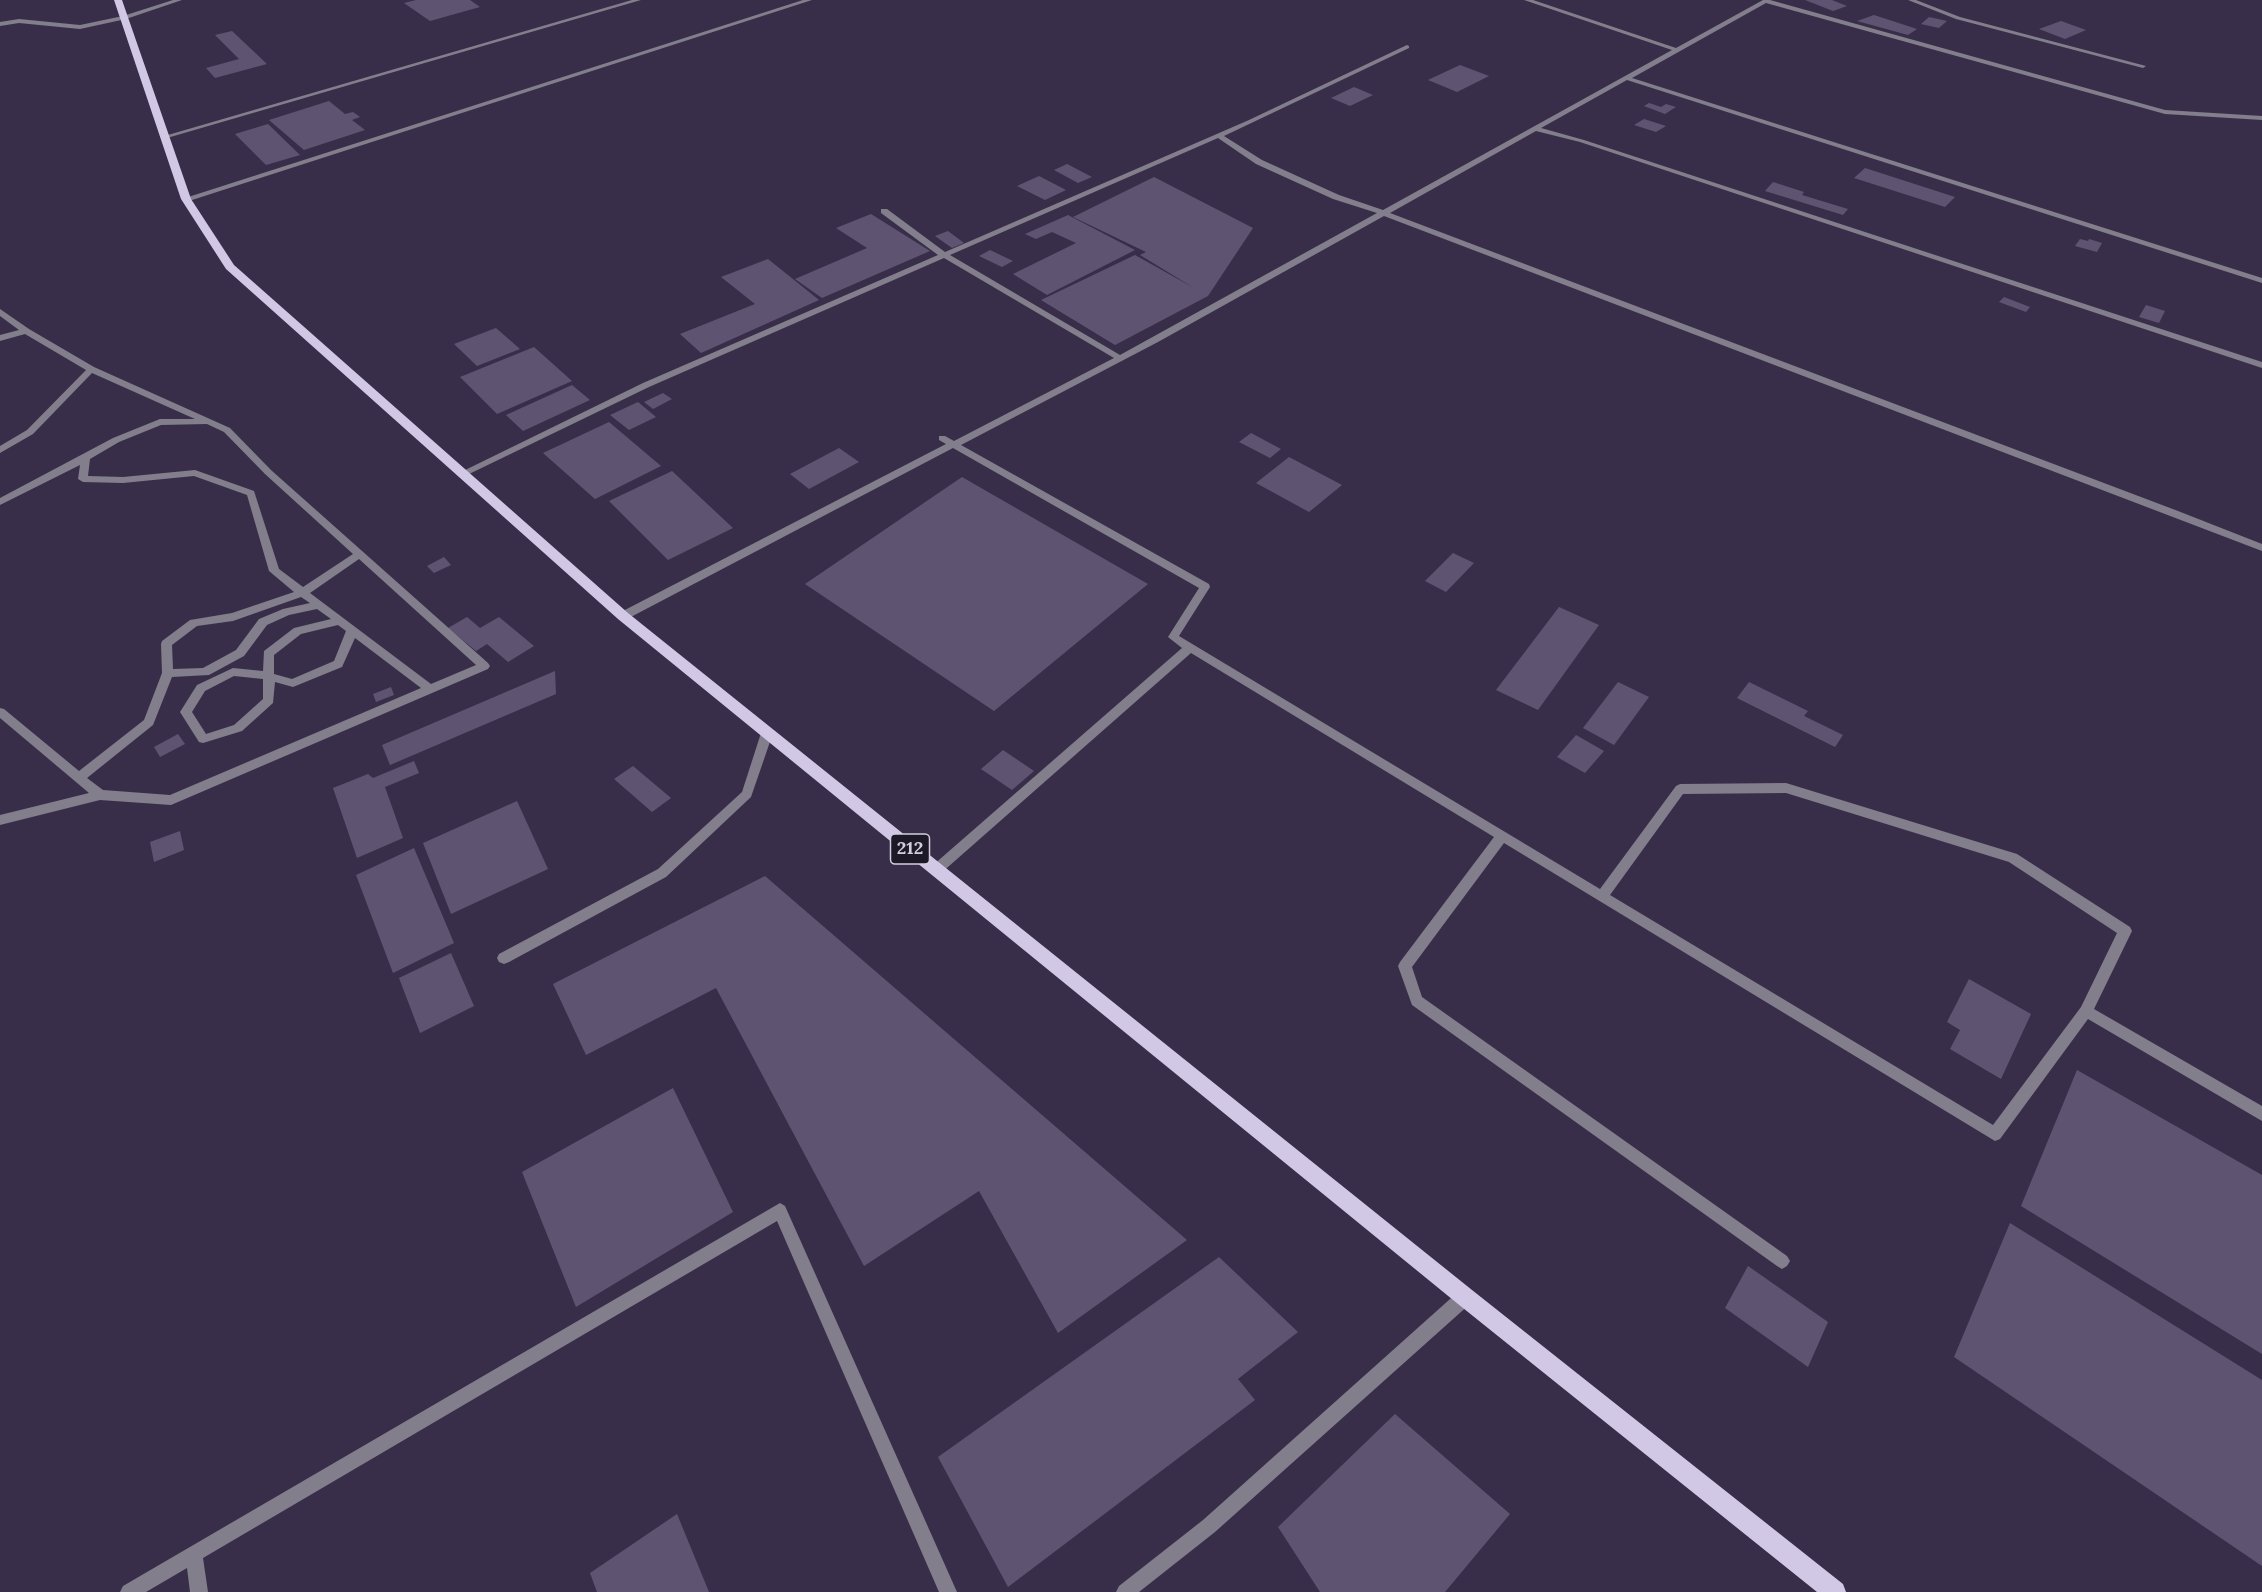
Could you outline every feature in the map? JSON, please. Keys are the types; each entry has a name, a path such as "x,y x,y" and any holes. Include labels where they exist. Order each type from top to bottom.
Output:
{"main road":[{"name":"212","path":"118,0 186,200 230,267 623,616 1465,1297 1835,1592"}],"street":[{"path":"0,24 19,21 81,27 124,18 179,0"},
{"path":"165,137 638,0"},
{"path":"186,200 809,0"},
{"path":"1527,0 1677,50"},
{"path":"1911,0 1958,18 2143,66"},
{"path":"623,616 948,441 1120,358 1766,1 2165,112 2262,118"},
{"path":"462,474 646,385 1218,135 1407,47"},
{"path":"1627,78 2262,281"},
{"path":"1535,129 1582,141 2262,365"},
{"path":"1218,135 1259,162 1336,197 1384,213 2142,500 2262,548"},
{"path":"884,211 944,255 1120,358"},
{"path":"0,312 26,331 91,369 227,430 268,472 484,666 171,800 100,795 0,820"},
{"path":"0,338 26,331"},
{"path":"0,450 30,432 91,369"},
{"path":"0,502 116,440 160,422 209,422"},
{"path":"948,441 1205,587 1173,637 1995,1134 2086,1011 2125,931 2013,858 1786,788 1680,789 1602,896"},
{"path":"85,458 84,479 123,480 195,473 251,493 274,571 430,689"},
{"path":"79,778 149,722 168,673 166,644 194,623 233,617 302,592 360,554"},
{"path":"168,673 205,672 240,653 263,622 287,612 319,605"},
{"path":"339,621 298,631 268,654 269,676 270,700 238,728 203,739 186,712 201,688 233,672 269,676 293,683 338,664 352,631"},
{"path":"936,870 1190,647"},
{"path":"0,712 100,795"},
{"path":"504,958 662,873 747,795 767,733"},
{"path":"1502,836 1405,966 1417,1001 1782,1261"},
{"path":"2086,1011 2262,1114"},
{"path":"129,1592 780,1211 948,1592"},
{"path":"1125,1592 1209,1526 1465,1297"},
{"path":"194,1554 199,1592"}],"building":[{"path":"416,0 470,0 480,7 430,21 404,3"},
{"path":"1805,0 1832,0 1847,6 1833,11"},
{"path":"1874,15 1917,29 1908,35 1857,21"},
{"path":"1929,17 1947,21 1939,28 1921,24"},
{"path":"2061,21 2086,30 2065,39 2039,29"},
{"path":"232,31 267,64 215,78 206,68 239,59 215,35"},
{"path":"1460,65 1489,76 1457,92 1428,80"},
{"path":"1354,87 1373,95 1350,106 1331,98"},
{"path":"329,101 345,114 353,112 360,117 352,120 365,130 304,150 269,120"},
{"path":"1649,103 1661,107 1666,104 1676,107 1665,114 1644,106"},
{"path":"1644,119 1666,126 1656,132 1634,125"},
{"path":"268,124 300,155 266,165 235,134"},
{"path":"1067,164 1092,177 1078,183 1054,170"},
{"path":"1865,168 1955,197 1945,207 1854,178"},
{"path":"1039,176 1066,190 1045,200 1017,186"},
{"path":"1154,177 1253,228 1208,296 1115,345 1041,300 1135,255 1194,288 1140,255 1146,252 1073,217"},
{"path":"1773,182 1804,192 1802,195 1848,209 1843,215 1765,191"},
{"path":"871,214 930,251 822,298 795,279 867,248 836,228"},
{"path":"1068,215 1135,250 1047,295 1013,274 1076,243 1052,232 1036,239 1025,234"},
{"path":"948,231 964,243 952,248 935,236"},
{"path":"2080,239 2102,243 2097,252 2075,246"},
{"path":"990,250 1013,261 1002,267 979,256"},
{"path":"768,259 819,300 701,353 680,334 755,304 721,277"},
{"path":"2004,297 2030,307 2026,312 1999,302"},
{"path":"2146,305 2165,311 2159,323 2139,317"},
{"path":"496,328 520,349 477,366 454,344"},
{"path":"534,347 572,381 497,414 460,377"},
{"path":"572,385 590,400 523,431 506,415"},
{"path":"663,393 672,399 653,409 644,402"},
{"path":"638,402 656,417 629,430 610,415"},
{"path":"609,422 661,466 595,499 543,453"},
{"path":"1251,433 1281,449 1270,458 1239,442"},
{"path":"839,448 859,462 809,489 790,474"},
{"path":"1289,457 1342,485 1309,512 1256,483"},
{"path":"672,471 733,528 668,560 609,501"},
{"path":"962,477 1148,584 994,711 805,584"},
{"path":"1453,553 1474,563 1446,592 1425,581"},
{"path":"444,557 451,565 434,573 427,566"},
{"path":"1559,607 1599,625 1538,710 1496,690"},
{"path":"467,617 480,628 499,617 534,646 508,662 487,644 476,651 448,628"},
{"path":"555,671 556,694 390,765 382,745"},
{"path":"1618,682 1649,697 1614,745 1583,728"},
{"path":"1749,682 1808,711 1804,716 1843,735 1835,747 1737,698"},
{"path":"391,687 394,695 376,702 373,694"},
{"path":"178,734 185,744 160,757 154,747"},
{"path":"1576,735 1604,751 1585,773 1557,757"},
{"path":"1003,750 1034,771 1012,790 981,769"},
{"path":"414,761 419,773 385,787 403,838 357,858 333,788 368,774 373,778"},
{"path":"633,766 671,798 652,812 614,779"},
{"path":"517,801 548,869 451,914 423,843"},
{"path":"180,831 184,850 154,862 150,842"},
{"path":"414,848 454,943 393,973 356,875"},
{"path":"765,876 1187,1240 1058,1333 979,1191 864,1266 716,988 586,1055 553,984"},
{"path":"451,953 474,1006 420,1033 399,978"},
{"path":"1969,979 2031,1014 2001,1079 1950,1049 1960,1030 1947,1022"},
{"path":"2077,1070 2262,1175 2262,1354 2021,1206"},
{"path":"673,1088 733,1212 576,1307 522,1172"},
{"path":"2010,1223 2262,1380 2262,1566 1954,1357"},
{"path":"1219,1257 1298,1332 1238,1379 1255,1400 1008,1587 938,1457"},
{"path":"1748,1266 1828,1322 1808,1367 1725,1308"},
{"path":"1395,1414 1510,1514 1445,1592 1320,1592 1278,1527"},
{"path":"677,1514 709,1592 597,1592 590,1573"}]}
